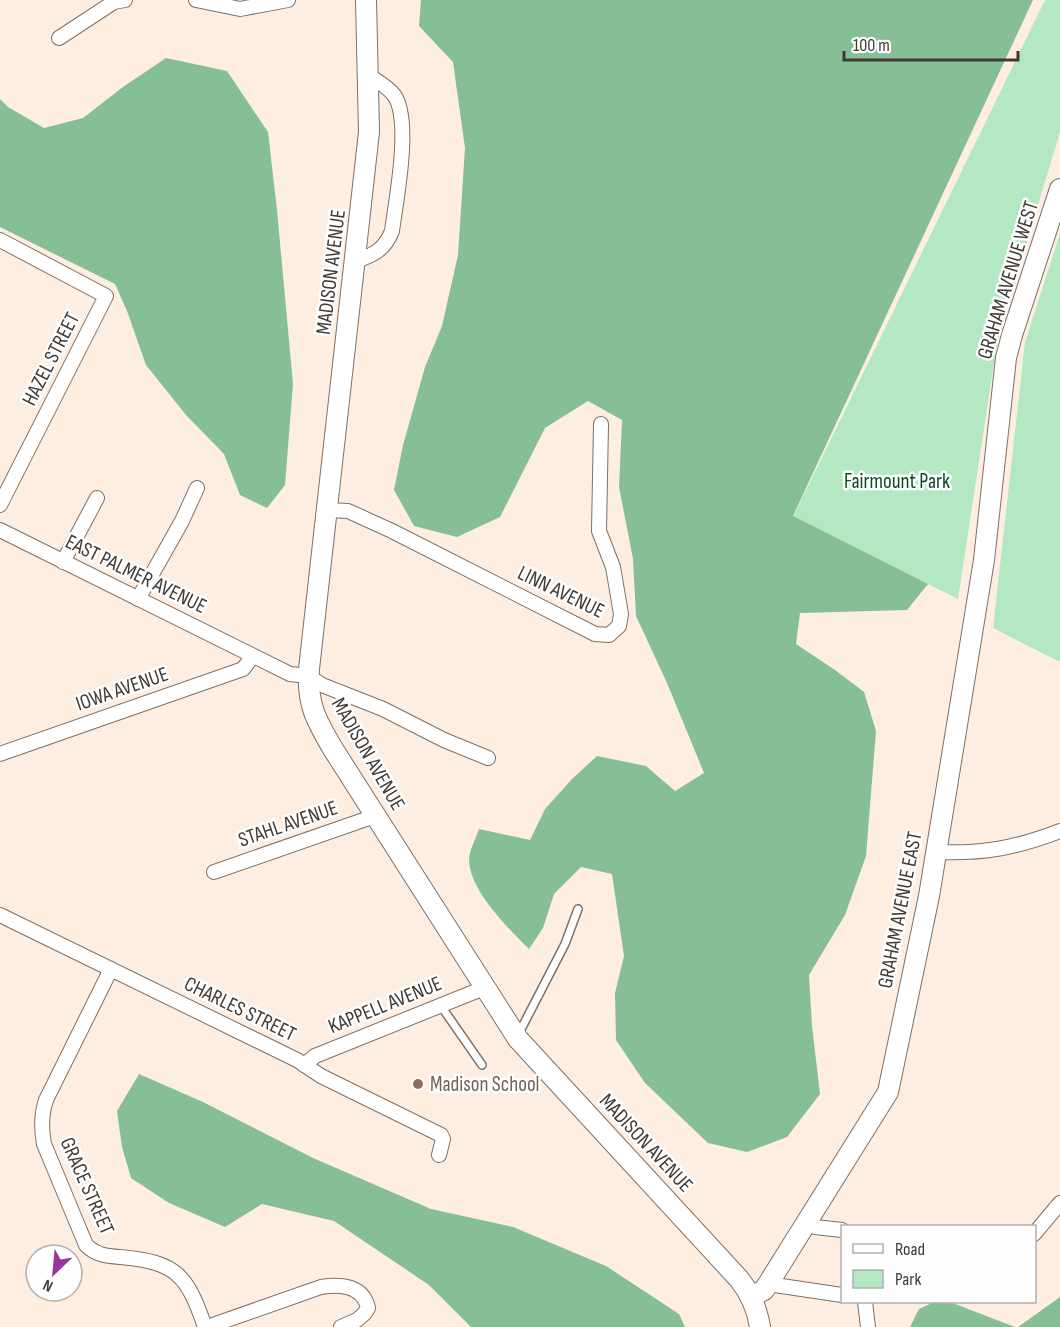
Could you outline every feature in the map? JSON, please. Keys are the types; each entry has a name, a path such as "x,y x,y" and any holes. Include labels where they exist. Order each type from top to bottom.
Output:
{"main road":[{"name":"MADISON AVENUE","path":"366,0 369,132 308,676 309,696 315,718 517,1037 739,1279 751,1297 760,1327"},
{"name":"GRAHAM AVENUE WEST","path":"992,491 1006,358 1060,189"},
{"name":"GRAHAM AVENUE EAST","path":"751,1297 764,1290 888,1092 929,896 984,560 992,491"},
{"path":"739,1279 751,1284 768,1284"}],"street":[{"path":"59,38 114,2 125,0"},
{"path":"196,0 240,9 288,0"},
{"path":"356,261 374,255 383,248 392,231 403,132 399,104 394,95 386,86 368,75"},
{"name":"HAZEL STREET","path":"0,240 106,296 0,505"},
{"name":"LINN AVENUE","path":"328,510 348,512 392,531 595,634 609,635 619,626 621,614 613,567 599,531 601,424"},
{"path":"138,599 182,521 197,488"},
{"path":"63,562 97,498"},
{"name":"EAST PALMER AVENUE","path":"0,530 290,674 308,676 322,685 383,709 444,740 488,758"},
{"name":"IOWA AVENUE","path":"0,754 243,669 253,656"},
{"name":"STAHL AVENUE","path":"214,872 375,816"},
{"path":"936,852 966,854 993,851 1060,831"},
{"name":"CHARLES STREET","path":"0,915 297,1060 321,1076 441,1135 439,1155"},
{"name":"GRACE STREET","path":"111,969 46,1100 42,1112 41,1129 44,1144 86,1245 103,1256 150,1261 170,1268 188,1284 206,1327"},
{"name":"KAPPELL AVENUE","path":"304,1065 315,1056 484,988"},
{"path":"1036,1233 1060,1203"},
{"path":"807,1223 815,1227 841,1230"},
{"path":"768,1284 841,1295"},
{"path":"206,1327 321,1287 342,1286 362,1294 366,1298 368,1308 357,1320 341,1327"},
{"path":"865,1303 868,1327"}],"lane":[{"path":"517,1037 565,944 578,909"},
{"path":"441,1006 482,1065"}],"green space":[{"path":"421,0 1033,0 793,516 928,584 907,610 800,613 796,644 864,692 876,731 866,856 845,915 809,975 820,1094 787,1137 747,1152 708,1143 645,1083 616,1040 615,993 624,956 612,874 581,867 554,894 543,928 529,949 492,908 471,872 469,856 479,829 530,840 545,809 597,756 646,766 675,791 704,773 667,683 636,616 633,559 619,487 622,420 588,401 545,428 500,517 457,537 414,526 394,490 403,445 425,367 442,326 458,255 465,148 453,62 419,26"},
{"name":"Fairmount Park","path":"1045,0 1060,0 1060,132 996,350 958,599 793,517"},
{"path":"166,58 227,71 268,132 293,384 285,485 267,508 240,495 224,454 186,415 146,365 115,284 0,227 0,99 8,107 44,128 83,118"},
{"name":"Fairmount Park","path":"1060,234 1060,662 993,628 1025,342"},
{"path":"139,1074 203,1102 313,1158 431,1209 513,1227 606,1266 679,1314 685,1327 471,1327 429,1285 334,1221 262,1204 225,1227 169,1203 131,1178 122,1147 117,1111"},
{"path":"1060,1297 1060,1327 1018,1327"},
{"path":"932,1303 953,1303 1015,1327 910,1327 919,1309"}],"place":[{"name":"Madison School","path":"418,1084"}]}
